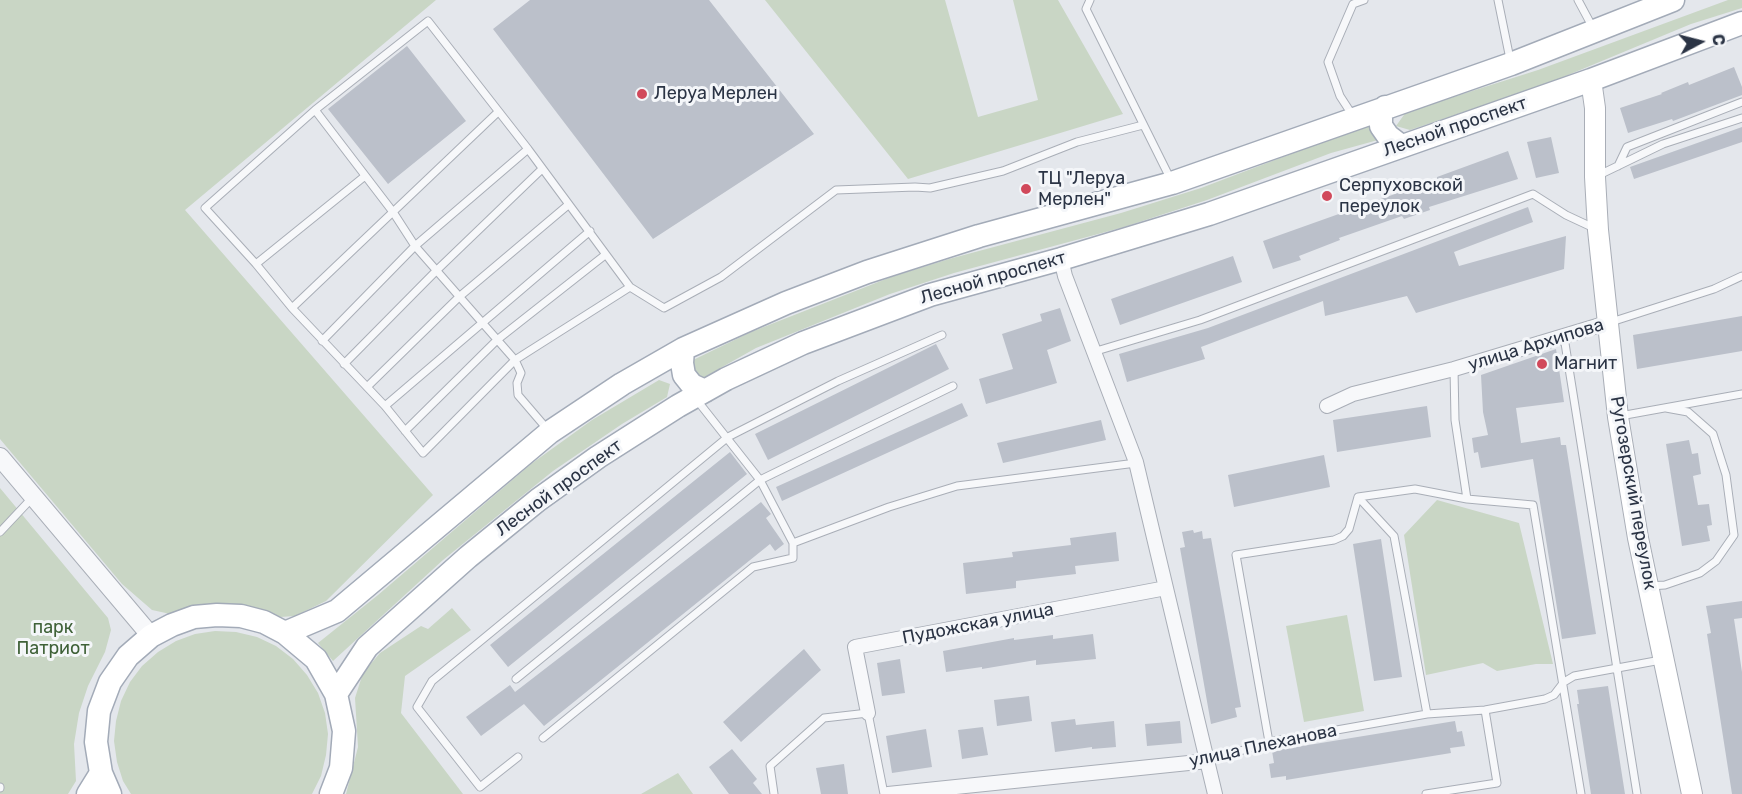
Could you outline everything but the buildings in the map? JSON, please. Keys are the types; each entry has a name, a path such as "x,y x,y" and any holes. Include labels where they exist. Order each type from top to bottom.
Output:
{"main road":[{"path":"285,633 337,611 550,432 622,384 683,349 786,303 867,272 979,236 1172,183 1511,64 1673,0"},
{"name":"Лесной проспект","path":"336,694 367,647 468,557 537,500 598,457 693,398 803,343 930,295 1061,259 1209,214 1591,80 1742,23"},
{"name":"Ругозерский переулок","path":"1591,80 1595,108 1598,230 1618,417 1638,538 1692,794"},
{"path":"1385,107 1381,114 1381,126 1388,136 1401,146"},
{"path":"651,367 665,371 674,379 678,391 693,398 692,385 684,375 683,349"},
{"path":"110,794 101,773 96,742 99,711 110,682 128,656 151,636 172,624 194,617 217,615 241,616 264,622 285,633 316,659 336,694 344,731 341,768 331,794"},
{"path":"88,794 101,773"}],"street":[{"path":"1061,259 1093,352 1136,462 1215,794"},
{"name":"улица Архипова","path":"1327,406 1353,394 1454,369 1607,323"},
{"path":"0,457 151,636"},
{"name":"Пудожская улица","path":"868,713 851,648 1167,588"},
{"name":"улица Плеханова","path":"886,794 1208,761"}],"lane":[{"path":"1082,0 1172,183"},
{"path":"1086,9 1090,0"},
{"path":"1354,118 1340,96 1328,63 1353,4 1364,0"},
{"path":"1498,0 1511,64"},
{"path":"1578,0 1594,30"},
{"path":"630,287 516,360 423,453 385,406 292,308 205,208 315,110 428,21 528,149 630,287 664,308 721,277 836,190 930,188 1003,171 1077,142 1143,125"},
{"path":"1618,166 1627,147 1742,102"},
{"path":"315,110 393,212 415,246 516,360 521,373 517,383 518,395 550,432"},
{"path":"292,308 498,112"},
{"path":"1595,177 1663,144 1742,117"},
{"path":"322,341 415,246 528,149"},
{"path":"344,364 542,169"},
{"path":"256,264 365,176"},
{"path":"1093,352 1200,320 1533,194 1566,215 1598,230"},
{"path":"367,387 459,297 568,205"},
{"path":"385,406 590,231"},
{"path":"405,431 497,340 605,255"},
{"name":"улица Архипова","path":"1607,323 1714,289 1742,276"},
{"path":"518,757 480,787 417,707 432,681 728,437 838,381 942,335"},
{"path":"1564,337 1637,794"},
{"path":"1454,369 1455,420 1467,499"},
{"path":"516,679 760,480 953,386"},
{"path":"1618,417 1742,394"},
{"path":"543,738 753,567 793,558 793,543 760,480 728,437 693,398"},
{"path":"1648,586 1665,585 1700,573 1716,561 1734,535 1726,475 1713,434 1688,412 1666,408"},
{"path":"793,543 889,507 957,486 1136,462"},
{"path":"1358,497 1415,489 1467,499 1533,505 1581,794"},
{"path":"0,532 33,496"},
{"path":"1358,497 1394,536 1427,714"},
{"path":"1269,742 1236,555 1334,540 1349,529 1358,497"},
{"name":"улица Плеханова","path":"1208,761 1269,742 1427,714 1485,710 1545,699 1574,676 1663,660"},
{"path":"1426,794 1497,783 1485,710"},
{"path":"774,794 770,766 824,718 868,713 886,794"}],"green space":[{"path":"0,0 436,0 185,210 433,495 326,601 295,616 280,617 247,607 175,615 152,610 122,584 0,439"},
{"path":"765,0 945,0 978,117 1038,100 1013,0 1058,0 1123,114 908,179"},
{"path":"1728,0 1742,0 1742,8 1691,24 1544,85 1410,130 1396,126 1406,112 1538,70"},
{"path":"1375,122 1378,140 1331,153 1207,200 1124,227 954,273 890,294 756,348 701,379 690,366 693,360 751,332 891,277 1121,213 1201,188"},
{"path":"659,380 670,384 667,397 622,424 553,471 443,560 333,661 318,643 378,595 531,464 592,420"},
{"name":"парк Патриот","path":"0,488 108,618 111,630 105,652 88,686 79,713 74,744 76,781 68,794 0,794"},
{"path":"1437,500 1519,523 1553,664 1536,664 1497,671 1483,663 1426,675 1404,535"},
{"path":"452,608 471,630 405,676 401,713 463,794 346,794 358,747 355,698 363,673 380,653 421,626 428,629"},
{"path":"1347,615 1364,711 1304,722 1286,626"},
{"path":"215,631 236,632 257,637 276,646 293,659 307,675 318,693 325,713 328,734 321,776 312,794 131,794 123,781 114,741 121,701 130,682 142,666 158,652 176,641 195,634"},
{"path":"678,773 693,794 641,794"}],"place":[{"name":"Леруа Мерлен","path":"642,94"},
{"name":"ТЦ \"Леруа Мерлен\"","path":"1026,189"},
{"name":"Серпуховской переулок","path":"1327,196"},
{"name":"Магнит","path":"1542,364"}]}
